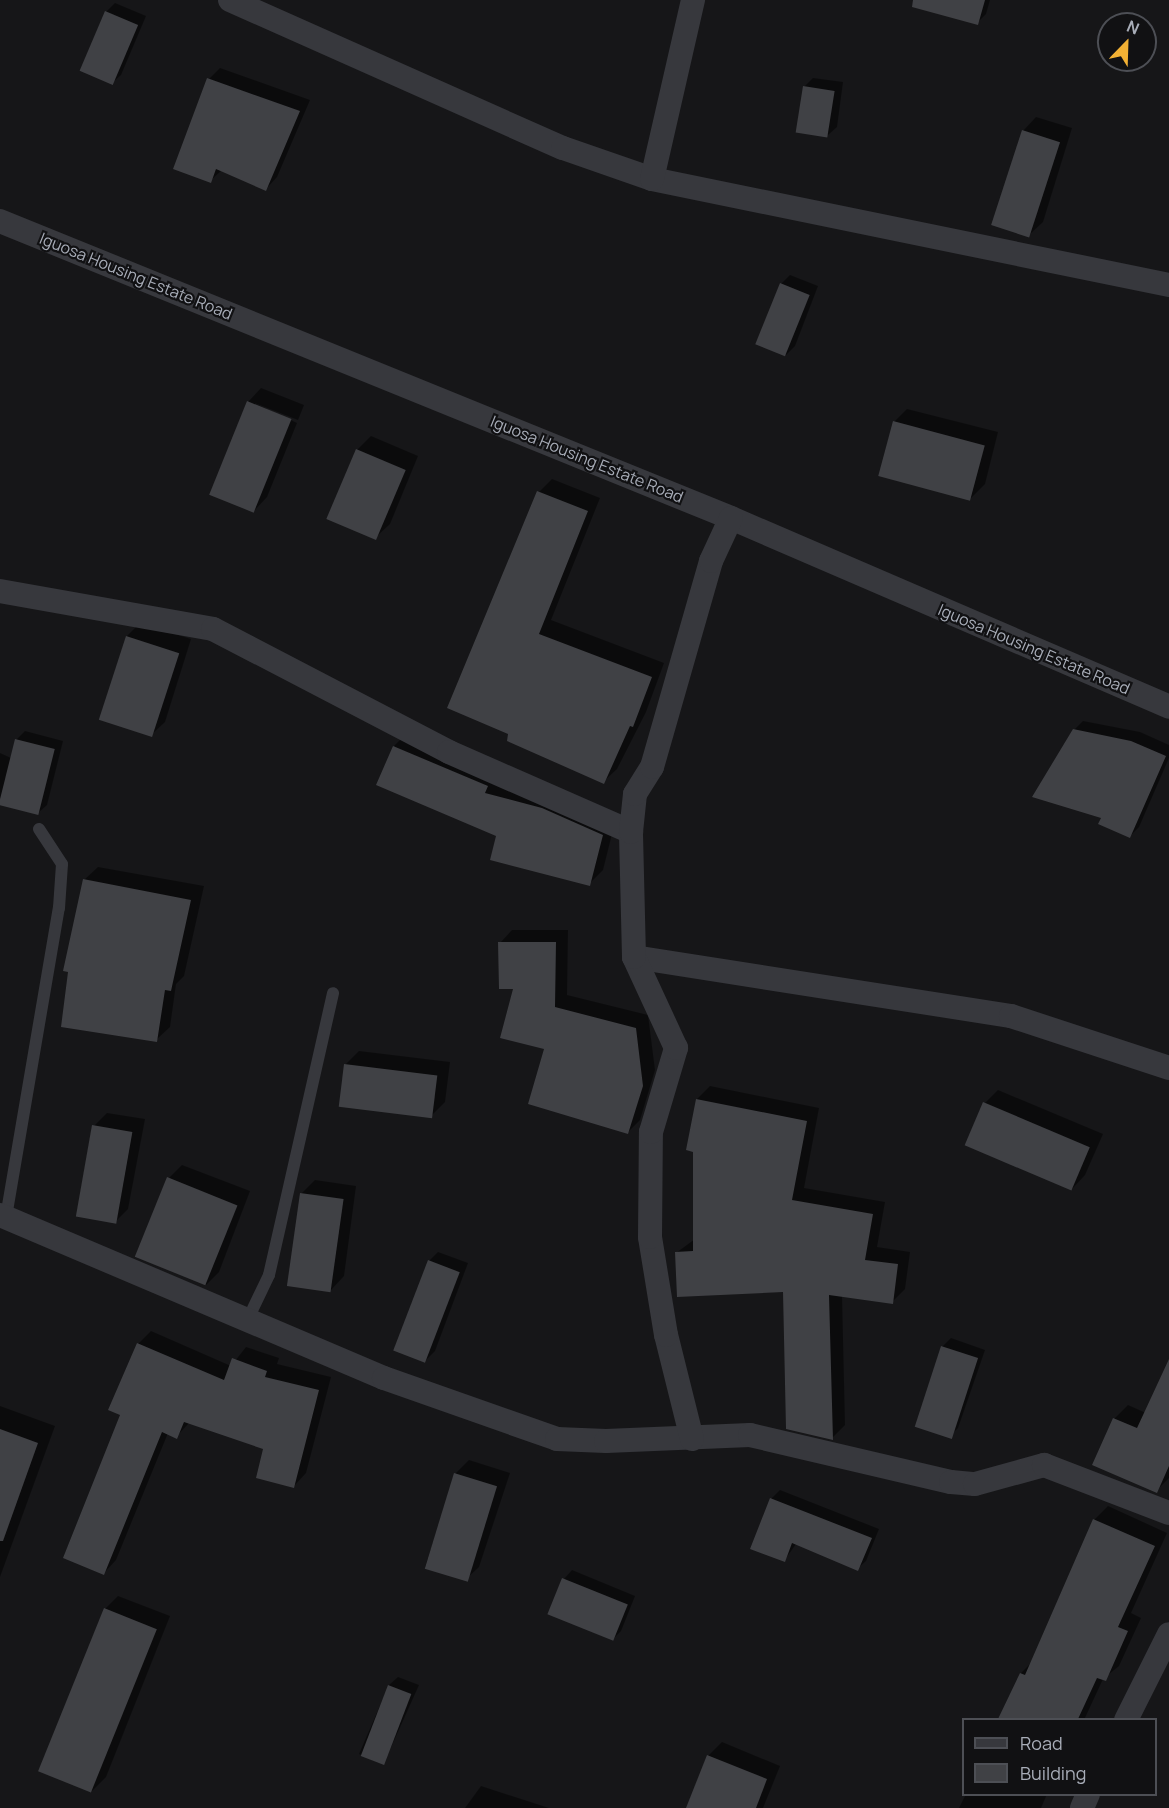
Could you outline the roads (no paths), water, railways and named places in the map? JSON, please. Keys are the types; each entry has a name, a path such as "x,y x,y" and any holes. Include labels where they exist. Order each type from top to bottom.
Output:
{"street":[{"path":"230,0 563,148 652,179 1169,284"},
{"path":"652,179 693,0"},
{"name":"Iguosa Housing Estate Road","path":"0,221 731,518 1169,707"},
{"path":"692,1439 666,1335 650,1237 651,1132 676,1048 634,957 631,832 635,794 652,766 711,561 731,518"},
{"path":"0,591 213,629 449,752 631,832"},
{"path":"634,957 1011,1016 1169,1068"},
{"path":"3,1216 384,1377 558,1439 692,1439 750,1436 951,1482 975,1484 1044,1466 1169,1513"},
{"path":"1127,1718 1169,1634"}],"lane":[{"path":"3,1216 59,908 62,864 39,829"},
{"path":"247,1321 269,1275 333,993"}]}
